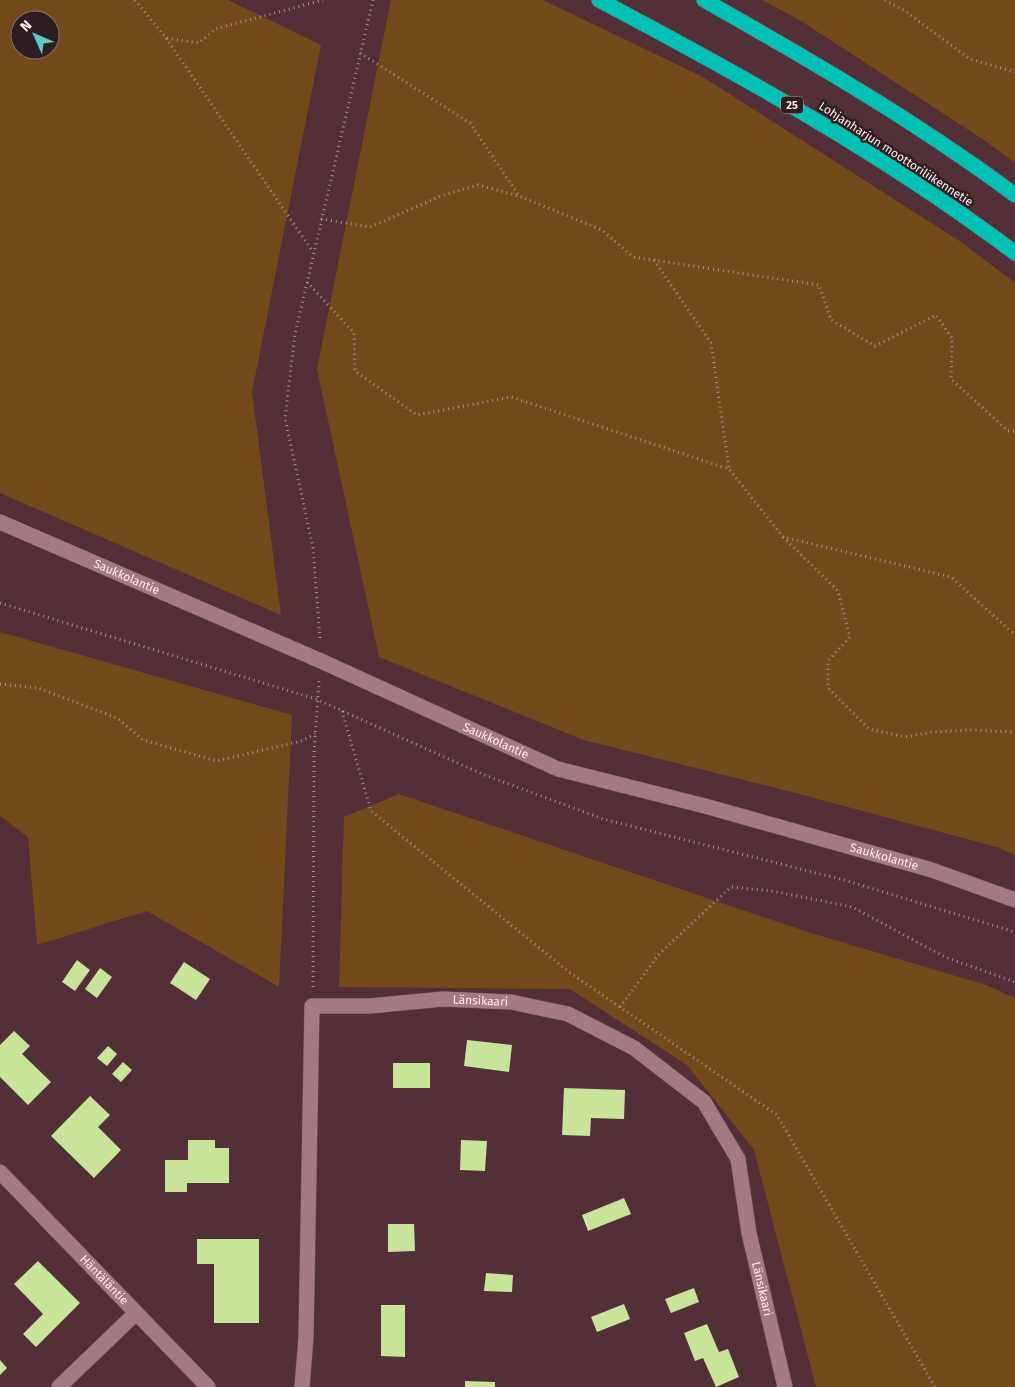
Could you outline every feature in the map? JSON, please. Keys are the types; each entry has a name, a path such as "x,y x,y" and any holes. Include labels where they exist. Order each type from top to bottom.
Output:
{"highway":[{"name":"Lohjanharjun moottoriliikennetie","path":"599,0 812,116 977,224 1015,253"},
{"path":"704,0 812,61 1015,195"}],"street":[{"name":"Saukkolantie","path":"0,522 321,661 558,769 705,806 932,870 1015,900"},
{"name":"Länsikaari","path":"312,1006 370,1006 442,999 511,1002 568,1014 634,1048 704,1102 738,1159 749,1233 785,1387"},
{"path":"302,1387 306,1337 312,1006"},
{"name":"Häntäläntie","path":"0,1172 135,1314 208,1387"},
{"path":"59,1387 135,1314"}],"path":[{"path":"135,0 166,38 314,253"},
{"path":"166,38 199,43 215,29 323,0"},
{"path":"312,1006 315,734 316,699 321,661 313,548 285,418 295,334 373,0"},
{"path":"884,0 906,11 970,59 1015,72"},
{"path":"360,53 470,123 520,196"},
{"path":"321,219 370,227 441,196 478,185 520,196 602,230 633,256 819,285 831,320 875,346 936,316 952,338 951,379 1008,431 1015,431"},
{"path":"654,260 711,343 730,469 783,537 838,591 850,637 828,662 828,688 869,730 905,737 932,732 970,730 1015,732"},
{"path":"307,281 354,333 355,371 417,415 511,397 730,469"},
{"path":"783,537 952,577 1015,635"},
{"path":"0,603 316,699 482,774 603,819 844,880 1015,932"},
{"path":"0,684 38,688 117,718 143,740 218,761 301,741 315,734"},
{"path":"620,1006 660,953 731,887 772,891 852,907 945,958 1015,982"}],"shaded area":[{"path":"0,0 228,0 321,45 252,392 281,615 0,493"},
{"path":"391,0 543,0 703,77 961,242 1015,283 1015,855 1000,848 796,793 584,740 379,657 317,369"},
{"path":"762,0 1015,0 1015,163 984,140 798,19"},
{"path":"0,632 292,715 279,987 147,911 37,945 28,837 0,816"},
{"path":"399,794 808,932 986,985 1015,998 1015,1387 816,1387 754,1150 687,1065 570,989 339,987 344,817"}],"building":[{"path":"77,960 90,970 75,991 62,982"},
{"path":"184,962 210,979 196,1000 170,983"},
{"path":"100,968 112,977 97,998 85,989"},
{"path":"14,1031 30,1046 22,1054 51,1082 28,1105 0,1077 0,1045"},
{"path":"467,1040 512,1045 509,1072 464,1066"},
{"path":"108,1046 117,1054 107,1066 97,1058"},
{"path":"123,1062 132,1070 121,1082 112,1074"},
{"path":"393,1063 430,1063 430,1088 393,1088"},
{"path":"564,1088 625,1090 624,1119 591,1118 590,1136 562,1135"},
{"path":"90,1096 110,1115 98,1127 121,1150 94,1178 51,1136"},
{"path":"188,1140 215,1140 215,1148 229,1148 229,1183 187,1183 187,1192 165,1192 165,1160 188,1160"},
{"path":"461,1140 487,1141 485,1171 460,1170"},
{"path":"624,1198 631,1214 588,1231 582,1215"},
{"path":"388,1224 414,1224 415,1251 388,1252"},
{"path":"197,1239 259,1239 259,1323 214,1323 214,1264 197,1264"},
{"path":"38,1261 80,1303 36,1347 23,1334 43,1314 14,1284"},
{"path":"486,1273 513,1275 512,1292 484,1291"},
{"path":"694,1288 699,1302 671,1313 665,1299"},
{"path":"624,1304 630,1319 597,1332 591,1317"},
{"path":"381,1305 405,1305 405,1357 381,1356"},
{"path":"707,1324 719,1352 728,1349 739,1377 716,1387 703,1358 695,1361 684,1333"},
{"path":"0,1360 7,1368 0,1375"},
{"path":"465,1381 495,1382 495,1387 465,1387"}]}
